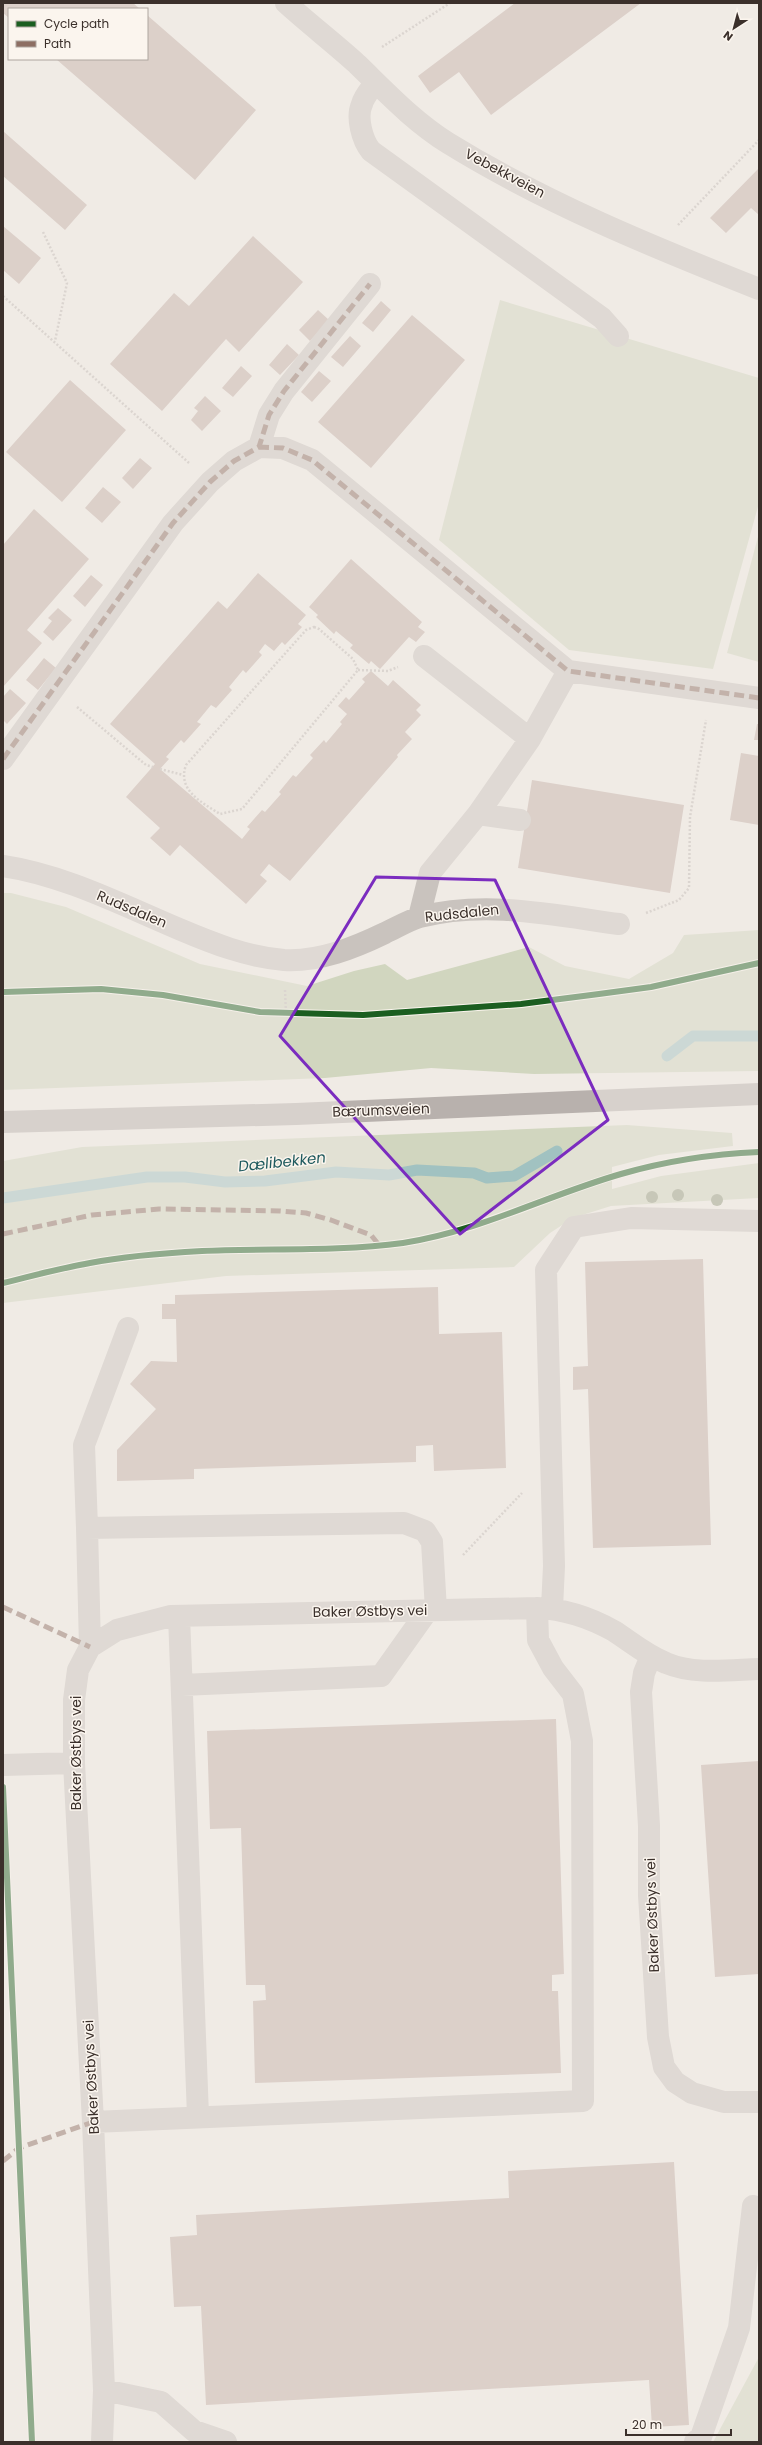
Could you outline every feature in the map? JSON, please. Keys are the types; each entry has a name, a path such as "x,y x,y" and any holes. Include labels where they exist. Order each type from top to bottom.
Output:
{"main road":[{"name":"Bærumsveien","path":"3,1122 296,1114 759,1094"}],"street":[{"name":"Vebekkveien","path":"286,3 357,64 404,111 447,142 518,182 656,248 759,288"},
{"path":"375,83 360,108 362,132 366,146 602,318 618,336"},
{"path":"259,447 269,415 284,391 370,284"},
{"path":"3,759 55,689 173,523 210,482 234,461 259,447 283,448 312,460 568,671 759,698"},
{"path":"424,656 530,739"},
{"path":"419,917 430,873 478,814 530,739 568,671"},
{"path":"478,814 520,820"},
{"name":"Rudsdalen","path":"3,866 68,882 205,940 244,953 284,960 326,957 367,942 419,917 452,911 502,908 619,924"},
{"path":"93,2122 198,2116 583,2101 582,1741 573,1694 553,1668 538,1640 554,1566 546,1270 574,1227 631,1218 759,1221"},
{"path":"90,1647 84,1445 128,1328"},
{"path":"87,1528 404,1523 425,1531 432,1542 434,1585 432,1610 381,1676 182,1685"},
{"name":"Baker Østbys vei","path":"102,2442 104,2390 93,2122 74,1763 74,1700 78,1670 90,1647 117,1630 171,1616 544,1608 584,1615 651,1656 684,1669 759,1669"},
{"path":"180,1616 198,2116"},
{"name":"Baker Østbys vei","path":"651,1656 644,1673 641,1692 649,1826 649,1895 658,2037 664,2067 675,2082 692,2093 724,2102 759,2102"},
{"path":"3,1765 74,1763"},
{"path":"695,2442 701,2437 739,2328 753,2206"},
{"path":"104,2390 161,2402 194,2431 226,2442"}],"path":[{"path":"357,64 421,20 450,3"},
{"path":"656,248 759,140"},
{"path":"43,232 67,283 55,342"},
{"path":"3,296 210,482"},
{"path":"314,627 319,628 353,659 358,670 242,809 220,814 204,804 185,786 182,776 186,765 306,630 314,627"},
{"path":"358,670 388,671 424,656"},
{"path":"55,689 146,765 152,767"},
{"path":"619,924 679,900 689,888 690,817 711,692"},
{"path":"160,769 182,776"},
{"path":"280,1013 294,1014"},
{"path":"434,1585 552,1463"}],"highlighted area":[{"path":"376,877 495,880 608,1120 460,1234 280,1036"}],"green space":[{"path":"500,300 759,378 759,503 713,669 569,650 439,540"},
{"path":"759,533 759,662 727,653"},
{"path":"3,893 11,893 66,907 200,964 307,986 354,971 385,964 407,980 529,947 565,966 629,979 673,953 684,935 759,930 759,1071 534,1074 431,1068 325,1078 3,1090"},
{"path":"627,1125 732,1133 733,1146 659,1155 612,1167 612,1189 661,1176 759,1163 759,1198 611,1206 573,1218 550,1233 514,1267 226,1276 3,1303 3,1161 82,1147"},
{"path":"759,2357 759,2442 713,2442"}],"building":[{"path":"3,3 133,3 139,8 8,8 8,17 3,13"},
{"path":"515,3 641,3 491,115 459,72 430,93 418,76"},
{"path":"148,16 256,110 195,180 57,60 148,60"},
{"path":"3,131 87,205 65,230 3,176"},
{"path":"759,168 759,215 751,208 726,233 710,218"},
{"path":"3,226 41,258 19,284 3,270"},
{"path":"253,236 303,282 239,352 226,339 162,411 110,364 174,293 189,306"},
{"path":"381,301 391,310 373,332 362,323"},
{"path":"318,310 329,320 310,341 299,330"},
{"path":"412,315 465,360 371,468 318,422"},
{"path":"350,336 361,346 343,367 331,357"},
{"path":"287,344 299,355 280,375 269,365"},
{"path":"241,366 252,376 233,397 222,388"},
{"path":"319,371 331,381 312,402 301,392"},
{"path":"70,380 126,430 62,502 6,452"},
{"path":"205,396 221,411 202,431 191,420 198,411 194,408"},
{"path":"140,458 152,468 133,489 122,478"},
{"path":"103,487 121,502 102,523 85,508"},
{"path":"34,509 89,559 27,630 42,643 3,687 3,545"},
{"path":"351,559 422,622 418,627 425,632 416,642 409,637 380,669 371,661 369,664 350,648 353,645 336,631 334,634 316,617 318,615 309,607"},
{"path":"258,573 306,615 298,624 302,627 285,645 282,642 274,651 265,644 259,652 262,655 246,673 243,670 229,687 232,690 216,708 211,705 197,722 201,724 184,743 181,740 166,757 169,759 160,769 242,839 250,829 247,827 262,810 265,812 281,794 279,792 293,775 296,777 313,758 310,755 324,740 326,743 342,724 340,722 347,714 338,706 346,697 349,700 365,682 362,679 371,671 388,686 393,680 421,705 416,710 421,715 405,732 412,739 397,755 398,757 290,881 269,864 260,875 267,881 246,904 180,845 170,856 150,838 160,828 126,797 155,764 110,724 218,601 227,609"},
{"path":"91,575 103,585 85,607 73,596"},
{"path":"58,608 72,620 53,641 43,632 52,621 48,618"},
{"path":"44,658 56,668 38,690 26,680"},
{"path":"10,689 26,703 7,724 3,720 3,697"},
{"path":"757,724 759,724 759,740 754,740"},
{"path":"741,753 759,756 759,825 730,820"},
{"path":"532,780 684,805 670,893 518,868"},
{"path":"703,1259 711,1545 593,1548 588,1389 573,1390 573,1367 588,1366 585,1262"},
{"path":"438,1287 439,1334 502,1332 506,1468 434,1471 433,1445 416,1446 416,1462 194,1469 194,1479 117,1481 117,1450 156,1409 130,1384 151,1361 177,1362 176,1319 162,1319 162,1304 175,1304 175,1295"},
{"path":"556,1719 564,1974 552,1975 552,1991 558,1991 561,2073 255,2083 253,2001 266,2000 265,1985 246,1985 241,1828 210,1829 207,1731"},
{"path":"759,1761 759,1974 715,1977 701,1765"},
{"path":"674,2162 689,2425 652,2427 649,2380 206,2405 201,2306 174,2307 170,2237 197,2235 196,2215 509,2198 508,2171"}],"waterway":[{"name":"Dælibekken","path":"667,1056 693,1036 759,1036"},
{"name":"Dælibekken","path":"3,1198 147,1177 185,1177 225,1182 265,1181 336,1172 389,1175 417,1170 474,1173 487,1178 514,1176 557,1151"}],"marked path":[{"path":"3,759 173,523 210,482 234,461 259,447 269,415 284,391 370,284"},
{"path":"259,447 283,448 312,460 568,671 759,698"},
{"path":"3,1234 92,1215 159,1209 280,1211 306,1213 331,1220 371,1235 379,1245"},
{"path":"3,1607 90,1647"},
{"path":"3,2161 19,2148 93,2122"}],"cycle path":[{"path":"3,992 101,989 163,995 260,1012 363,1015 521,1004 599,994 651,987 759,963"},
{"path":"3,1283 79,1265 117,1258 146,1255 227,1250 353,1248 403,1243 459,1230 638,1169 724,1154 759,1152"},
{"path":"3,1787 32,2442"}]}
